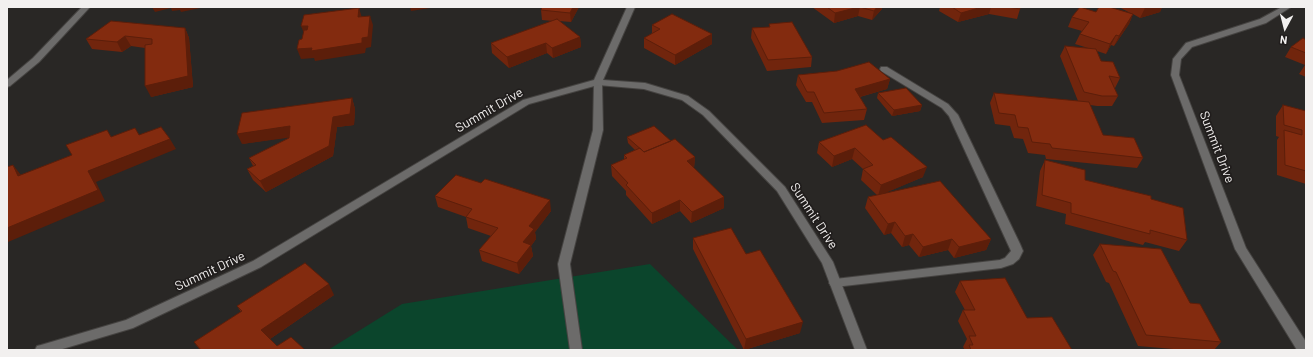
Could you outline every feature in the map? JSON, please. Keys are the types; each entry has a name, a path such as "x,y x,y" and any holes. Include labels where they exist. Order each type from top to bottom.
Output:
{"street":[{"path":"7,84 36,60 86,7"},
{"path":"576,350 564,264 598,130 598,82 631,7"},
{"name":"Summit Drive","path":"1287,7 1263,21 1189,45 1176,60 1175,75 1241,249 1304,350"},
{"path":"835,282 1001,264 1015,256 1017,251 953,115 945,106 884,69"},
{"name":"Summit Drive","path":"40,350 129,324 258,264 526,102 598,82 645,86 684,98 706,113 780,189 827,262 861,350"}],"green space":[{"path":"650,264 738,350 328,350 402,304"}],"building":[{"path":"542,7 573,7 570,13 541,10"},
{"path":"827,7 859,7 835,13"},
{"path":"860,7 877,7 874,11"},
{"path":"952,7 982,7 961,13"},
{"path":"1008,7 1020,7 1020,9"},
{"path":"1080,7 1096,12 1099,7 1109,7 1133,14 1119,36 1116,35 1110,44 1080,34 1089,22 1072,17"},
{"path":"359,8 358,17 370,16 368,37 362,38 362,43 311,51 312,48 297,49 299,40 302,39 304,30 307,30 308,26 301,26 304,15"},
{"path":"672,14 712,34 675,55 644,38 660,29 652,25"},
{"path":"557,19 580,37 552,48 546,43 507,57 491,43"},
{"path":"111,21 185,28 188,76 145,86 145,45 152,44 152,39 125,36 117,42 86,39"},
{"path":"792,22 812,57 768,60 752,28 770,27 769,24"},
{"path":"1303,38 1306,40 1306,53 1291,47"},
{"path":"1065,46 1096,49 1101,61 1113,62 1120,78 1109,76 1118,96 1102,96 1084,92"},
{"path":"869,62 890,79 855,89 867,109 824,113 814,92 807,92 798,75 837,71"},
{"path":"906,88 922,105 894,110 878,93"},
{"path":"994,93 1089,102 1103,135 1134,138 1143,158 1052,148 1050,144 1032,142 1028,128 1018,127 1015,115 999,113"},
{"path":"352,98 350,114 333,117 329,146 260,181 247,169 256,165 249,158 289,138 290,126 237,134 242,113"},
{"path":"1283,105 1306,111 1306,171 1285,165 1284,130 1302,135 1302,130 1284,125"},
{"path":"866,125 883,140 891,137 927,167 881,185 863,169 873,165 855,148 834,156 819,142"},
{"path":"654,126 671,141 644,152 627,137"},
{"path":"161,127 170,139 88,171 98,190 7,228 7,167 13,165 18,176 72,155 66,145 107,130 111,137 135,128 139,135"},
{"path":"675,139 695,157 687,161 724,197 692,212 680,200 652,213 626,185 628,183 611,165 627,158 624,155 640,148 644,152"},
{"path":"1045,160 1085,170 1085,180 1151,196 1151,199 1183,208 1187,240 1150,230 1150,234 1071,213 1071,203 1042,195"},
{"path":"456,175 481,183 485,179 550,200 529,226 534,229 523,242 531,245 517,263 479,250 498,228 466,217 472,209 435,196"},
{"path":"940,181 991,239 959,247 952,239 923,247 913,234 905,236 895,222 888,224 868,197"},
{"path":"731,228 746,254 760,250 803,322 746,339 693,238"},
{"path":"1100,244 1161,249 1190,303 1200,304 1221,342 1146,335 1116,272 1113,271"},
{"path":"305,263 329,284 261,330 277,346 291,337 305,350 201,350 194,342 242,311 237,306"},
{"path":"1005,278 1027,318 1052,317 1072,350 971,350 969,345 973,345 969,336 976,336 963,310 975,310 960,281"}]}
